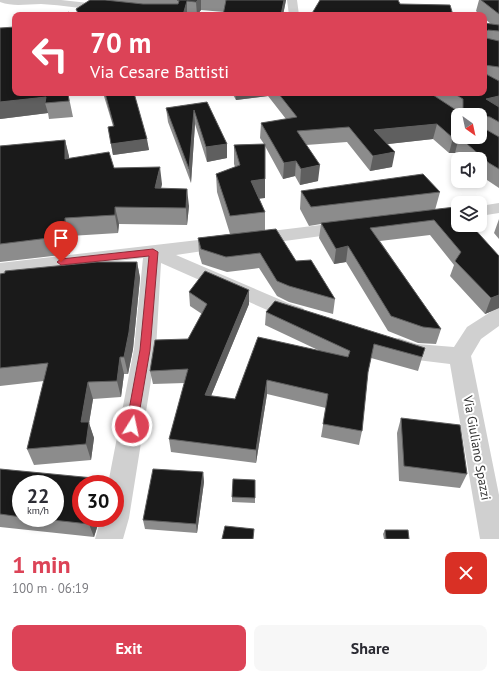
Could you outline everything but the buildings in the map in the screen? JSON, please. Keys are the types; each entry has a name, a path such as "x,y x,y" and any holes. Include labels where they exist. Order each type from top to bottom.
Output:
{"street":[{"path":"292,0 292,12"},
{"path":"0,3 8,1 49,1 120,9"},
{"path":"487,210 499,208"},
{"path":"0,269 364,226"},
{"path":"153,252 281,308 317,319"},
{"path":"123,475 145,350 153,252"},
{"path":"382,339 417,352 460,356 474,333 499,316"},
{"name":"Via Giuliano Spazzi","path":"460,356 494,539"},
{"path":"109,539 112,527"}],"route":[{"path":"61,262 153,252 145,350 132,426"}]}
